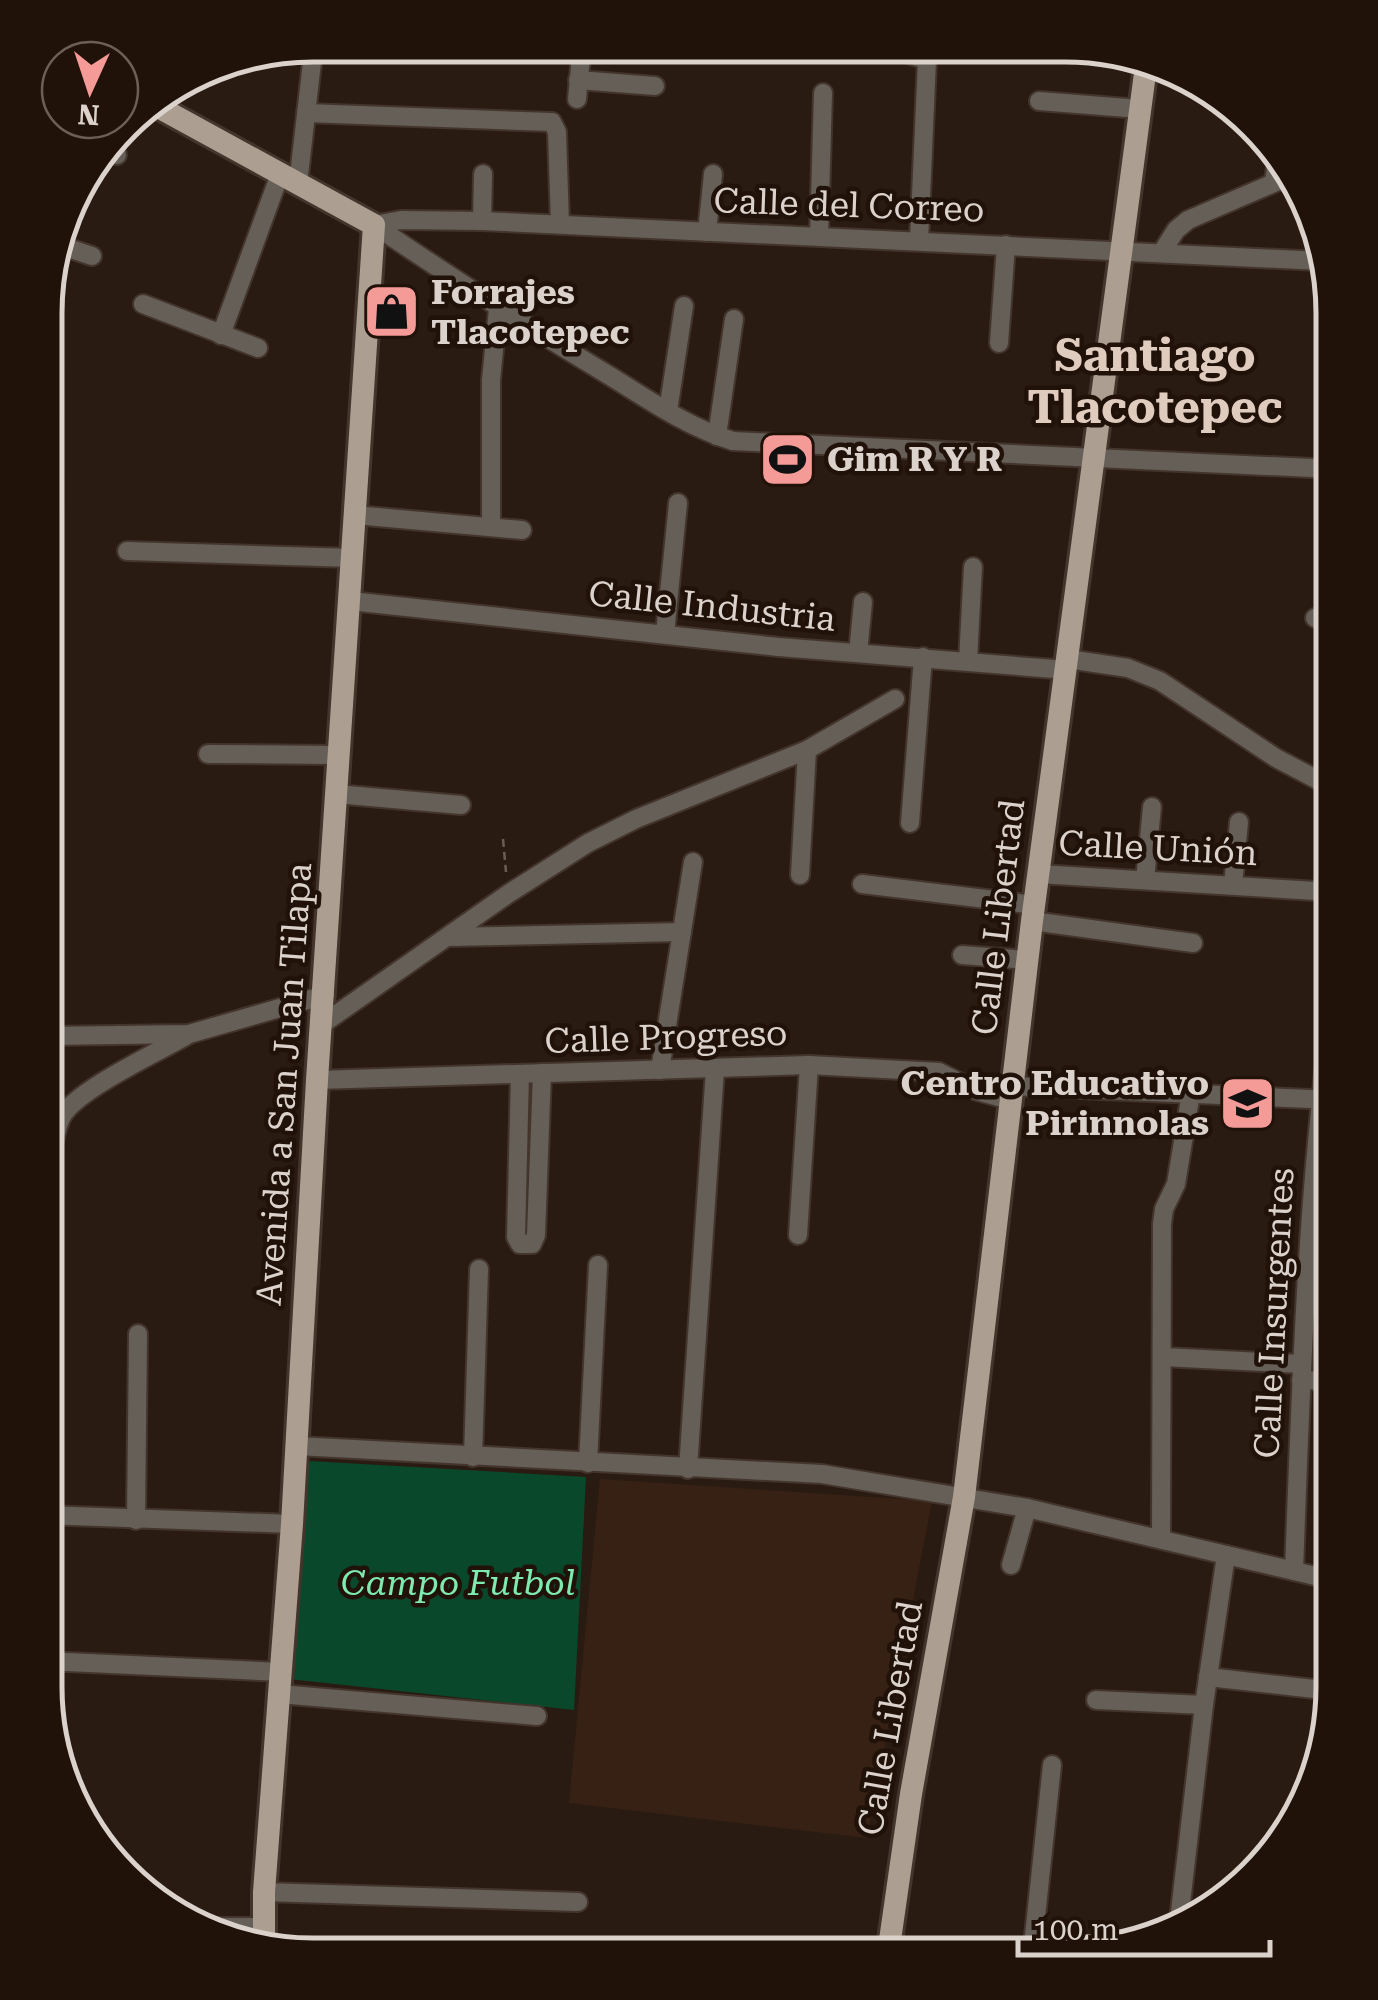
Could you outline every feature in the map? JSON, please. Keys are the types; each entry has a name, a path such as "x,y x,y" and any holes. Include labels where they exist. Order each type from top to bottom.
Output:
{"main road":[{"name":"Calle Libertad","path":"890,1938 911,1794 964,1497 1027,960 1145,76"},
{"path":"166,111 374,225"},
{"name":"Avenida a San Juan Tilapa","path":"263,1933 374,225"}],"street":[{"path":"919,241 929,62"},
{"path":"221,335 289,179 306,113 312,63"},
{"path":"580,63 578,90 655,86"},
{"path":"820,236 823,93"},
{"path":"1039,100 1140,108"},
{"path":"306,113 550,121 556,126 560,224"},
{"path":"482,174 482,220"},
{"path":"707,232 713,174"},
{"path":"1162,252 1176,230 1188,220 1277,181"},
{"name":"Calle del Correo","path":"374,225 401,220 482,220 1310,260"},
{"path":"374,225 498,310 717,436 749,443 1316,468"},
{"path":"998,343 1006,244"},
{"path":"71,249 92,256"},
{"path":"143,304 258,348"},
{"path":"668,411 684,306"},
{"path":"491,526 491,380 498,310"},
{"path":"717,436 734,320"},
{"path":"665,634 678,503"},
{"path":"355,516 522,530"},
{"path":"127,551 352,558"},
{"path":"968,661 973,567"},
{"name":"Calle Industria","path":"350,601 858,653 1128,668 1160,681 1276,758 1316,779"},
{"path":"858,653 862,602"},
{"path":"910,823 924,657"},
{"path":"322,1025 508,894 612,830 807,750 895,699"},
{"path":"800,875 807,750"},
{"path":"208,754 340,756"},
{"path":"336,794 461,804"},
{"path":"1145,880 1152,807"},
{"path":"1233,885 1239,822"},
{"path":"660,1070 692,862"},
{"name":"Calle Unión","path":"1039,874 1316,891"},
{"path":"862,884 1194,943"},
{"path":"448,938 682,932"},
{"path":"962,954 1027,960"},
{"path":"62,1118 64,1112 115,1076 189,1034 325,995"},
{"path":"62,1036 189,1034"},
{"path":"798,1236 809,1065"},
{"name":"Calle Progreso","path":"317,1080 809,1065 939,1072 976,1091 1315,1099"},
{"path":"688,1469 716,1068"},
{"path":"520,1074 516,1238 526,1246 532,1244 536,1235 542,1074"},
{"path":"1161,1538 1162,1224 1164,1208 1176,1184 1192,1093"},
{"path":"520,1106 541,1106"},
{"name":"Calle Insurgentes","path":"1294,1570 1302,1372 1315,1220"},
{"path":"588,1463 598,1265"},
{"path":"473,1456 480,1268"},
{"path":"136,1520 138,1334"},
{"path":"1163,1357 1315,1376"},
{"path":"297,1446 822,1474 1028,1508 1315,1576"},
{"path":"1011,1565 1028,1508"},
{"path":"62,1516 292,1524"},
{"path":"1180,1909 1226,1556"},
{"path":"62,1663 280,1683 538,1716"},
{"path":"1208,1677 1315,1689"},
{"path":"1096,1700 1204,1705"},
{"path":"1034,1938 1052,1765"},
{"path":"264,1892 578,1902"}],"path":[{"path":"503,838 508,894"}],"shaded area":[{"path":"600,1479 932,1501 867,1838 569,1803"}],"green space":[{"name":"Campo Futbol","path":"309,1461 586,1477 574,1710 289,1679"}],"place":[{"name":"Forrajes Tlacotepec","path":"392,312"},
{"name":"Gim R Y R","path":"788,459"},
{"name":"Centro Educativo Pirinnolas","path":"1248,1103"}],"district":[{"name":"Santiago Tlacotepec","path":"1155,381"}]}
